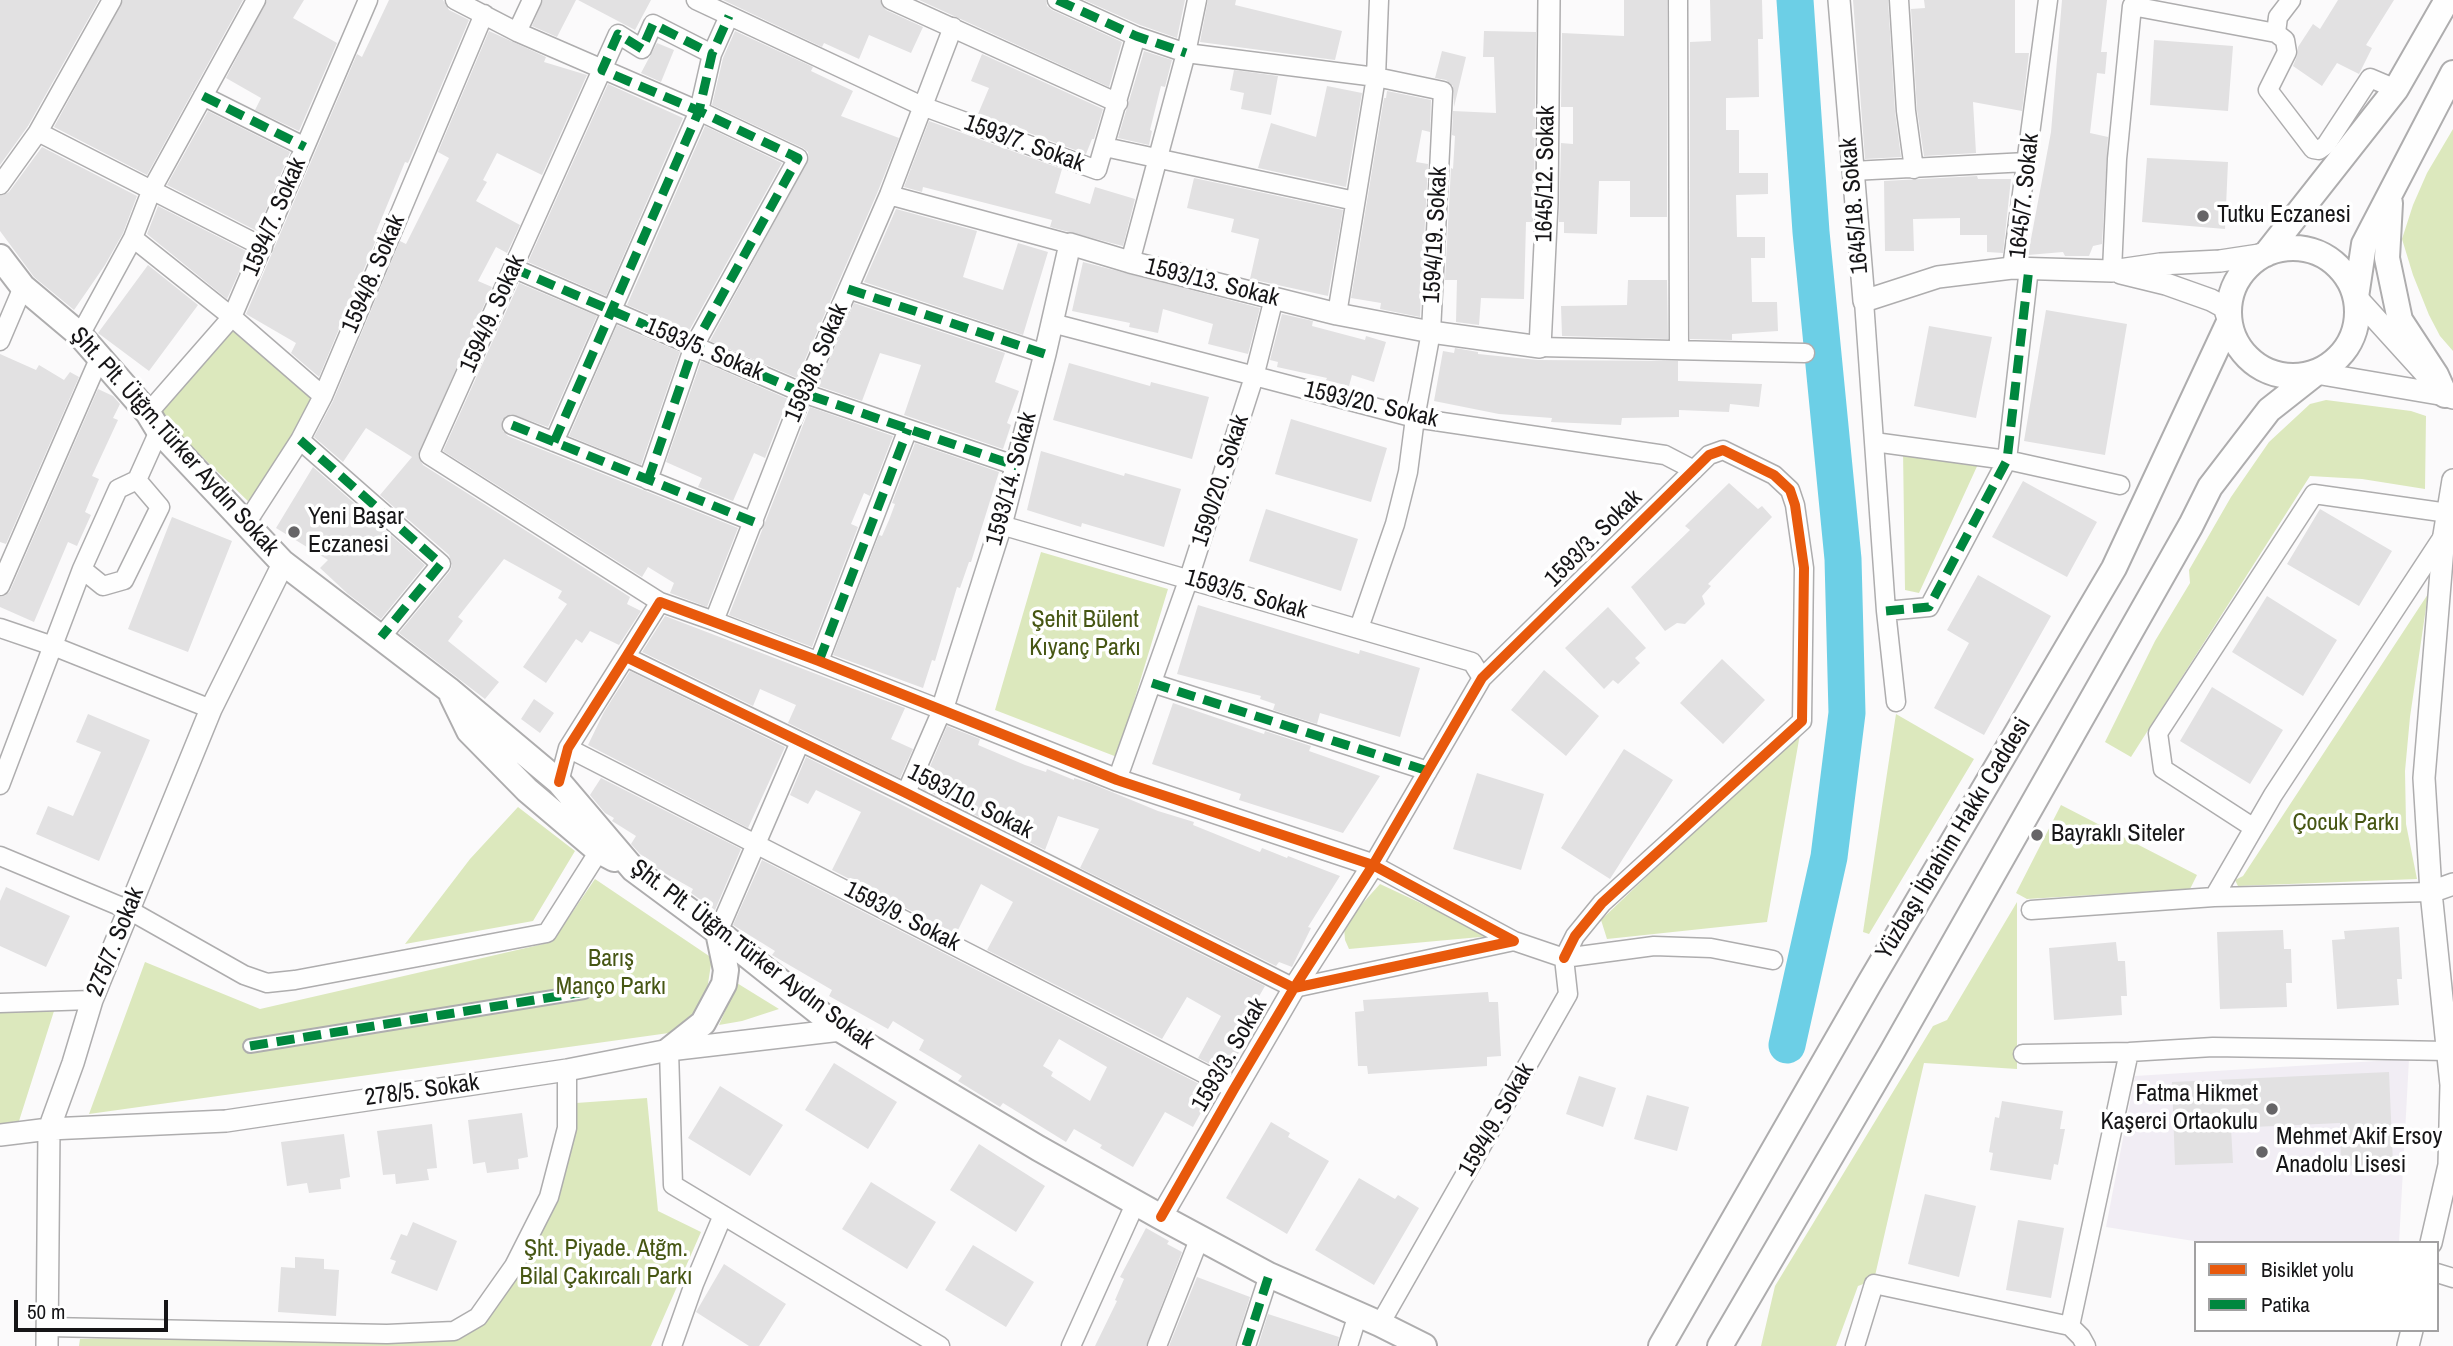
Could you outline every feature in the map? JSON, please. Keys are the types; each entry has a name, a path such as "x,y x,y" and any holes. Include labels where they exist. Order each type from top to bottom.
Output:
{"main road":[{"path":"2266,254 2396,89 2447,0"},
{"path":"2356,297 2349,280 2337,265 2322,254 2304,248 2284,248 2266,254 2249,265 2236,282 2229,301 2229,322 2235,341 2245,356 2261,369 2278,376 2298,377 2316,373 2339,357 2354,334 2358,316 2356,297 2361,251 2453,73"},
{"path":"2394,183 2389,208 2388,258 2395,301 2405,330 2449,396"},
{"name":"Şht. Plt. Ütğm.Türker Aydın Sokak","path":"0,257 23,287 80,335 245,525 284,562 449,689 559,782 633,869 718,932 841,1030 1038,1148 1161,1217 1269,1275 1424,1346"},
{"name":"Yüzbaşı İbrahim Hakkı Caddesi","path":"1661,1346 1868,984 2114,568 2229,322"},
{"name":"Yüzbaşı İbrahim Hakkı Caddesi","path":"1720,1346 1892,1052 2210,487 2269,410 2316,373"},
{"path":"449,689 469,731 527,790 599,851 633,869"},
{"path":"670,1050 703,1023 724,984 726,970 718,932"}],"street":[{"path":"0,185 38,132 113,0"},
{"path":"80,335 133,238 152,189 256,0"},
{"name":"1594/7. Sokak","path":"137,480 154,422 232,317 368,0"},
{"path":"455,0 517,32 699,111 798,158 694,346 648,480"},
{"path":"517,32 532,0"},
{"name":"1593/7. Sokak","path":"696,0 922,106 1097,170 1105,147 1355,201"},
{"path":"891,0 1118,103"},
{"name":"1594/19. Sokak","path":"1057,0 1136,36 1186,53 1376,77 1443,91 1432,332 1415,418 1408,472 1395,524 1359,628"},
{"path":"1130,262 1198,0"},
{"path":"1337,314 1376,77 1376,0"},
{"name":"1645/12. Sokak","path":"1540,347 1547,203 1549,0"},
{"path":"1678,0 1679,351"},
{"name":"1645/18. Sokak","path":"1839,0 1864,301 1937,276 2020,268"},
{"path":"1899,0 1906,111 1914,169"},
{"name":"1645/7. Sokak","path":"2048,0 2027,162 2020,268 2112,271 2266,254"},
{"path":"2291,0 2279,17 2287,51 2268,90 2313,149 2319,150 2326,145 2370,78 2396,89"},
{"path":"2229,322 2224,307 2211,300 2112,271 2117,159 2132,6 2184,7 2279,17"},
{"name":"1594/8. Sokak","path":"245,525 300,440 323,396 484,14"},
{"path":"554,442 699,111 712,54 729,16"},
{"name":"1594/9. Sokak","path":"660,602 429,455 618,34 642,49 653,24 712,54"},
{"name":"1593/8. Sokak","path":"714,621 803,393 889,195 953,27"},
{"path":"1105,147 1136,36"},
{"path":"203,96 305,146"},
{"path":"38,132 263,247"},
{"path":"1852,171 2027,162"},
{"name":"1593/13. Sokak","path":"889,195 1130,262 1337,314 1432,332 1540,347"},
{"path":"133,238 232,317 323,396"},
{"name":"1593/14. Sokak","path":"942,710 1001,525 1070,244"},
{"name":"1593/5. Sokak","path":"513,268 803,393 1017,466"},
{"path":"1886,611 1929,607 2007,460 2020,268"},
{"path":"0,341 23,287"},
{"path":"848,289 1045,354"},
{"path":"2356,297 2449,396"},
{"name":"1590/20. Sokak","path":"1117,780 1189,578 1254,377 1274,298"},
{"path":"1864,301 1886,611 1896,702"},
{"name":"1593/20. Sokak","path":"1052,323 1415,418 1665,455 1694,470"},
{"path":"1540,347 1805,353"},
{"path":"0,586 99,359"},
{"path":"2316,373 2449,396"},
{"path":"512,425 754,522"},
{"path":"819,661 908,429"},
{"path":"300,440 441,564 381,637"},
{"path":"1874,442 2007,460 2120,485"},
{"name":"1593/3. Sokak","path":"1161,1217 1234,1088 1373,865 1482,678 1709,455 1723,450 1774,475 1790,490 1796,505 1804,568 1802,721 1602,903 1575,936 1564,958"},
{"path":"0,785 82,569 118,489 137,480 160,507 124,580 103,586 82,569"},
{"path":"2432,1241 2451,1165 2452,1084 2431,892 2424,778 2444,535 2453,480"},
{"path":"2254,828 2164,769 2158,733 2314,494 2448,513"},
{"name":"1593/5. Sokak","path":"1001,525 1472,662 1482,678"},
{"path":"2214,897 2254,828 2444,535"},
{"name":"275/7. Sokak","path":"48,1336 49,1129 92,1000 211,709 284,562"},
{"path":"559,782 568,748 660,602 819,661 1117,780 1373,865 1514,941 1564,958 1654,946 1711,948 1773,960"},
{"path":"0,628 211,709"},
{"name":"1593/10. Sokak","path":"626,657 906,793 1294,988"},
{"path":"1152,683 1428,771"},
{"path":"906,793 942,710"},
{"path":"718,932 800,742"},
{"name":"1593/9. Sokak","path":"568,748 1234,1088"},
{"path":"0,856 129,910 244,975 267,983 547,933 599,851"},
{"path":"2031,909 2214,897 2431,892 2453,884"},
{"path":"1294,988 1514,941"},
{"name":"1594/9. Sokak","path":"1348,1346 1369,1319 1568,995 1564,958"},
{"path":"250,1046 584,992"},
{"path":"0,1003 92,1000"},
{"name":"278/5. Sokak","path":"0,1136 49,1129 226,1121 566,1070 670,1050 841,1030"},
{"path":"2023,1054 2129,1052 2213,1046 2448,1051"},
{"path":"670,1050 673,1185 940,1346"},
{"path":"2070,1326 2129,1052"},
{"path":"48,1336 419,1335 454,1331 478,1317 514,1266 549,1197 567,1128 566,1070"},
{"path":"1071,1346 1136,1202"},
{"path":"672,1346 723,1215"},
{"path":"1157,1346 1200,1237"},
{"path":"1246,1346 1269,1275"},
{"path":"1855,1346 1874,1284 2070,1326 2086,1346"}],"shaded area":[{"name":"Mehmet Akif Ersoy Anadolu Lisesi","path":"2409,1059 2399,1241 2194,1241 2106,1227 2135,1076"}],"green space":[{"path":"2453,129 2453,351 2440,336 2429,315 2402,239 2427,173"},
{"path":"234,328 317,398 251,504 156,412"},
{"path":"2326,400 2411,411 2426,416 2425,489 2362,479 2310,476 2131,757 2105,742 2155,641 2190,583 2189,570 2231,497 2269,442 2310,404"},
{"path":"1903,450 1979,462 1919,593 1905,590"},
{"name":"Şehit Bülent Kıyanç Parkı","path":"1041,552 1168,589 1117,757 995,710"},
{"name":"Çocuk Parkı","path":"2428,594 2405,771 2406,824 2417,879 2238,886 2235,880 2243,876"},
{"path":"1896,714 1974,759 1869,934 1863,932"},
{"path":"1800,734 1767,922 1607,939 1601,920 1791,739"},
{"path":"2061,805 2197,875 2190,889 2027,899 2016,893"},
{"path":"518,807 575,851 533,921 405,944 470,859"},
{"name":"Barış Manço Parkı","path":"595,879 712,958 707,990 692,1019 676,1032 89,1114 145,962 260,1009 552,942"},
{"path":"1380,884 1491,936 1349,949 1344,927"},
{"path":"2017,902 2017,1069 1924,1063 1874,1280 1858,1286 1836,1346 1761,1346 1775,1286 1933,1026 1947,1020"},
{"path":"732,980 779,1009 719,1025 730,1000"},
{"path":"54,1011 19,1121 0,1124 0,1013"},
{"name":"Şht. Piyade. Atğm. Bilal Çakırcalı Parkı","path":"647,1098 658,1211 701,1232 651,1346 79,1346 80,1339 449,1331 484,1319 516,1278 540,1230 576,1103"}],"building":[{"path":"0,0 99,0 28,126 0,165"},
{"path":"123,0 243,0 147,175 54,127"},
{"path":"267,0 304,0 293,18 337,43 299,131 255,110 261,98 226,78"},
{"path":"389,0 443,0 449,10 469,20 408,163 405,162 376,232 379,233 319,377 291,353 296,343 246,314 357,54 362,57"},
{"path":"543,0 576,0 557,37 532,26"},
{"path":"578,0 651,0 635,30"},
{"path":"723,0 880,0 886,10 923,27 911,53 869,35 859,59 824,43 822,47"},
{"path":"919,0 1046,0 1047,6 1052,10 1122,42 1109,87"},
{"path":"1084,0 1185,0 1177,38"},
{"path":"1208,0 1236,0 1235,5 1342,31 1335,60 1200,42"},
{"path":"1624,0 1667,0 1667,217 1630,217 1630,181 1599,181 1597,234 1564,233 1564,222 1559,222 1561,143 1573,144 1573,107 1561,107 1562,33 1624,36"},
{"path":"1710,0 1762,0 1763,39 1758,39 1759,97 1726,98 1726,130 1739,130 1739,173 1768,173 1768,194 1736,195 1737,237 1765,237 1765,258 1751,258 1752,302 1777,302 1778,331 1732,334 1732,340 1690,339 1690,42 1711,41"},
{"path":"1853,0 1888,0 1895,112 1901,157 1865,159"},
{"path":"1924,0 2015,0 2015,53 2029,53 2022,111 1973,102 1976,153 1924,156 1917,110 1911,9 1925,8"},
{"path":"2062,0 2107,0 2101,52 2107,52 2105,74 2097,73 2090,133 2108,137 2102,244 2093,246 2089,256 2065,256 2063,252 2028,255 2051,132"},
{"path":"2338,0 2394,0 2366,45 2372,48 2359,74 2337,63 2322,86 2293,66 2298,47 2313,24 2320,29"},
{"path":"489,31 546,57 544,62 587,75 542,175 497,153 483,180 487,182 476,201 520,225 507,253 496,247 478,281 492,287 418,456 423,465 630,597 627,604 641,611 619,645 590,631 582,643 576,639 546,683 523,667 567,604 558,598 562,591 504,559 458,617 463,621 448,641 499,682 485,699 399,633 450,571 452,565 449,555 380,495 412,457 366,428 343,462 314,437 333,401 400,241 406,244 449,158 438,152"},
{"path":"735,31 813,67 811,71 853,91 841,116 899,138 797,378 710,341 809,158 808,152 803,148 712,105 723,58"},
{"path":"1484,31 1536,32 1534,203 1533,222 1526,222 1524,299 1481,298 1479,325 1456,322 1457,280 1445,280 1455,136 1452,135 1453,111 1496,113 1494,57 1483,57"},
{"path":"2154,40 2233,46 2228,111 2150,105"},
{"path":"657,43 674,50 661,82 641,73"},
{"path":"1144,51 1172,60 1165,87 1161,86 1149,145 1118,138"},
{"path":"1442,51 1466,57 1454,107 1453,86 1446,80 1435,78"},
{"path":"982,54 1103,109 1094,139 1086,154 978,114 989,88 971,81"},
{"path":"1234,70 1278,76 1271,115 1241,109 1244,93 1230,90"},
{"path":"608,84 683,118 606,296 528,262"},
{"path":"1327,86 1362,93 1346,187 1258,168 1271,123 1316,137"},
{"path":"1387,91 1431,100 1430,132 1422,130 1416,162 1428,164 1420,317 1380,309 1381,303 1351,298"},
{"path":"208,111 290,152 257,231 167,185"},
{"path":"929,121 1062,169 1055,193 1090,204 1095,187 1135,199 1123,246 1050,227 1052,220 923,187 922,192 904,187"},
{"path":"705,126 782,163 689,331 627,305"},
{"path":"42,147 137,196 123,233 74,310 34,277 0,231 0,196 9,192"},
{"path":"2147,158 2228,162 2225,229 2142,222"},
{"path":"1977,176 1978,179 2011,179 2003,253 1987,252 1987,235 1960,235 1960,218 1913,219 1914,251 1885,251 1884,181"},
{"path":"1194,178 1343,210 1328,296 1250,279 1259,239 1231,232 1234,219 1187,208"},
{"path":"158,206 248,252 227,299 147,234"},
{"path":"896,209 977,231 963,277 1003,290 1018,243 1048,252 1023,335 864,282"},
{"path":"1083,262 1260,308 1248,354 1208,344 1213,324 1163,309 1158,333 1129,327 1130,323 1072,311"},
{"path":"148,265 198,305 149,371 98,333"},
{"path":"1628,280 1667,280 1668,339 1562,336 1561,306 1627,305"},
{"path":"519,283 597,316 548,427 511,414 502,420 503,431 508,436 738,528 707,607 670,593 674,583 648,567 642,577 443,451"},
{"path":"854,303 1005,353 995,382 1019,391 1007,423 1011,425 1003,449 904,415 921,365 880,353 862,401 818,386"},
{"path":"2046,310 2127,324 2105,455 2024,441"},
{"path":"1282,314 1313,321 1312,326 1365,340 1366,336 1386,342 1374,382 1352,375 1349,386 1326,380 1327,378 1277,367 1278,362 1270,360"},
{"path":"617,325 680,352 641,465 569,436"},
{"path":"1929,326 1992,337 1976,418 1914,406"},
{"path":"1455,348 1478,354 1538,360 1678,361 1678,381 1762,384 1759,407 1730,404 1729,412 1679,410 1679,417 1622,418 1621,425 1551,422 1552,418 1499,414 1434,401 1443,351 1454,353"},
{"path":"0,354 36,370 39,365 64,380 70,372 79,377 6,544 0,542"},
{"path":"701,361 788,399 765,458 754,453 733,501 698,487 702,478 666,462"},
{"path":"1069,363 1150,386 1151,382 1209,397 1192,459 1053,420"},
{"path":"98,389 113,396 120,404 113,418 118,420 92,476 99,479 85,512 91,515 77,546 68,542 34,622 0,607 0,597 10,591"},
{"path":"810,407 893,436 870,496 864,493 851,524 858,527 812,647 729,615"},
{"path":"1291,419 1387,448 1371,502 1275,474"},
{"path":"915,443 999,472 971,562 960,588 957,587 935,661 932,660 923,688 833,655 879,535 882,536 889,520 895,504 892,503"},
{"path":"1041,451 1124,476 1125,473 1181,489 1164,547 1082,523 1081,527 1027,510"},
{"path":"313,467 425,565 381,619 320,568 328,560 276,528"},
{"path":"2023,481 2097,522 2067,577 1992,537"},
{"path":"1729,483 1758,509 1762,506 1772,517 1708,584 1711,586 1702,596 1705,604 1685,624 1677,623 1665,631 1631,587 1690,530 1685,526"},
{"path":"1266,509 1358,539 1341,591 1249,561"},
{"path":"2320,509 2392,551 2359,606 2287,564"},
{"path":"172,517 232,541 188,652 128,629"},
{"path":"1978,575 2051,616 1984,735 1934,708 1969,643 1947,630"},
{"path":"2267,596 2337,640 2303,696 2232,652"},
{"path":"1198,605 1359,654 1360,650 1420,668 1400,737 1320,713 1317,724 1273,710 1275,704 1260,699 1261,696 1177,674"},
{"path":"1608,607 1646,648 1635,658 1640,663 1618,684 1613,680 1604,689 1565,648"},
{"path":"665,616 905,708 891,739 913,749 900,778 788,723 796,705 760,689 753,706 642,652"},
{"path":"1722,659 1765,700 1723,744 1680,703"},
{"path":"1544,670 1599,716 1566,756 1511,710"},
{"path":"630,671 785,747 748,828 588,745 604,712"},
{"path":"2212,687 2283,730 2250,784 2180,741"},
{"path":"534,699 554,713 540,733 521,719"},
{"path":"1173,703 1264,734 1265,731 1311,746 1309,751 1380,776 1343,833 1239,800 1241,794 1152,764"},
{"path":"88,714 150,740 99,861 36,834 48,806 73,816 101,752 76,742"},
{"path":"947,726 980,739 978,745 1025,765 1090,783 1158,811 1194,822 1193,825 1260,852 1262,848 1340,876 1308,927 1311,928 1292,967 1279,962 1276,966 1080,868 1099,829 1058,816 1045,850 921,788"},
{"path":"1624,749 1673,780 1610,879 1561,848"},
{"path":"806,757 1265,986 1238,1033 1247,1038 1229,1070 1225,1068 1224,1071 1198,1058 1221,1016 1187,997 1162,1039 987,950 1013,902 981,884 956,934 832,870 861,812 816,790 808,804 790,795"},
{"path":"1477,773 1544,794 1521,870 1453,849"},
{"path":"601,778 741,849 715,910 691,893 693,889 654,866 656,864 640,854 631,844 636,836 612,821 614,818 605,813 590,795"},
{"path":"762,860 1213,1091 1193,1127 1165,1112 1133,1167 1074,1129 1066,1142 1003,1103 1000,1107 958,1081 962,1076 919,1050 924,1040 893,1021 888,1029 829,996 832,990 772,955 775,951 733,925","holes":["1059,1039 1107,1067 1090,1101 1051,1076 1053,1072 1043,1066"]},
{"path":"6,887 70,916 46,967 0,946 0,901"},
{"path":"2399,927 2402,979 2397,979 2399,1005 2337,1009 2332,940 2345,939 2344,931"},
{"path":"2283,930 2284,949 2291,949 2292,983 2286,983 2287,1007 2220,1009 2217,932"},
{"path":"2116,942 2118,961 2125,961 2127,996 2121,996 2122,1015 2054,1020 2049,948"},
{"path":"1488,992 1489,1002 1498,1002 1501,1056 1487,1057 1487,1066 1368,1074 1367,1066 1358,1066 1355,1012 1364,1011 1363,1000"},
{"path":"834,1063 897,1102 868,1149 805,1110"},
{"path":"2389,1072 2393,1164 2341,1166 2340,1123 2231,1128 2233,1163 2175,1165 2172,1082"},
{"path":"1579,1076 1616,1088 1603,1127 1566,1114"},
{"path":"720,1086 783,1125 750,1176 688,1138"},
{"path":"1647,1095 1689,1107 1677,1151 1634,1139"},
{"path":"2002,1101 2063,1111 2060,1129 2065,1129 2058,1165 2054,1164 2051,1180 1990,1170 1993,1153 1989,1152 1995,1117 1999,1118"},
{"path":"522,1113 528,1157 518,1159 519,1169 487,1173 485,1162 473,1164 468,1120"},
{"path":"1271,1122 1290,1133 1288,1137 1329,1161 1287,1234 1226,1198"},
{"path":"432,1124 437,1168 427,1169 429,1180 396,1184 395,1174 383,1175 377,1131"},
{"path":"344,1134 350,1177 340,1179 341,1189 309,1193 307,1183 287,1186 281,1142"},
{"path":"979,1144 1045,1186 1016,1232 950,1190"},
{"path":"1359,1178 1395,1199 1398,1195 1419,1208 1374,1285 1315,1250"},
{"path":"871,1182 936,1222 907,1269 842,1229"},
{"path":"1925,1194 1976,1206 1959,1277 1908,1264"},
{"path":"2018,1220 2064,1228 2051,1298 2006,1290"},
{"path":"413,1222 457,1241 437,1291 391,1273 396,1261 390,1259 401,1234 407,1236"},
{"path":"1146,1228 1182,1252 1146,1346 1095,1346 1117,1301 1115,1300 1124,1279 1120,1277"},
{"path":"973,1245 1034,1282 1006,1327 945,1290"},
{"path":"295,1257 324,1259 324,1269 339,1270 336,1316 278,1312 281,1267 295,1268"},
{"path":"724,1264 786,1304 759,1346 749,1346 696,1312"},
{"path":"1197,1277 1250,1297 1235,1346 1169,1346"},
{"path":"1268,1314 1339,1337 1337,1346 1258,1346"}],"waterway":[{"path":"1787,1045 1829,857 1847,713 1843,559 1811,232 1795,0"}],"marked path":[{"path":"1057,0 1136,36 1186,53"},
{"path":"554,442 699,111 712,54 729,16"},
{"path":"648,480 694,346 798,158 699,111 602,70 618,34 642,49 653,24 712,54"},
{"path":"203,96 305,147"},
{"path":"513,268 803,393 1017,466"},
{"path":"1886,611 1929,607 2007,460 2029,268"},
{"path":"848,289 1045,354"},
{"path":"512,425 754,522"},
{"path":"819,661 908,429"},
{"path":"300,440 441,564 381,637"},
{"path":"1152,683 1428,771"},
{"path":"250,1046 584,992"},
{"path":"1246,1346 1269,1275"}],"cycle path":[{"path":"1161,1217 1294,988 1373,865 1482,678 1709,455 1723,450 1774,475 1790,490 1795,505 1804,568 1802,721 1602,903 1575,936 1564,958"},
{"path":"559,782 568,748 660,602 819,661 1117,780 1373,865 1514,941 1294,988 906,793 626,657"}],"place":[{"name":"Tutku Eczanesi","path":"2203,216"},
{"name":"Yeni Başar Eczanesi","path":"294,532"},
{"name":"Bayraklı Siteler","path":"2037,835"},
{"name":"Fatma Hikmet Kaşerci Ortaokulu","path":"2272,1109"},
{"name":"Mehmet Akif Ersoy Anadolu Lisesi","path":"2262,1152"}]}
